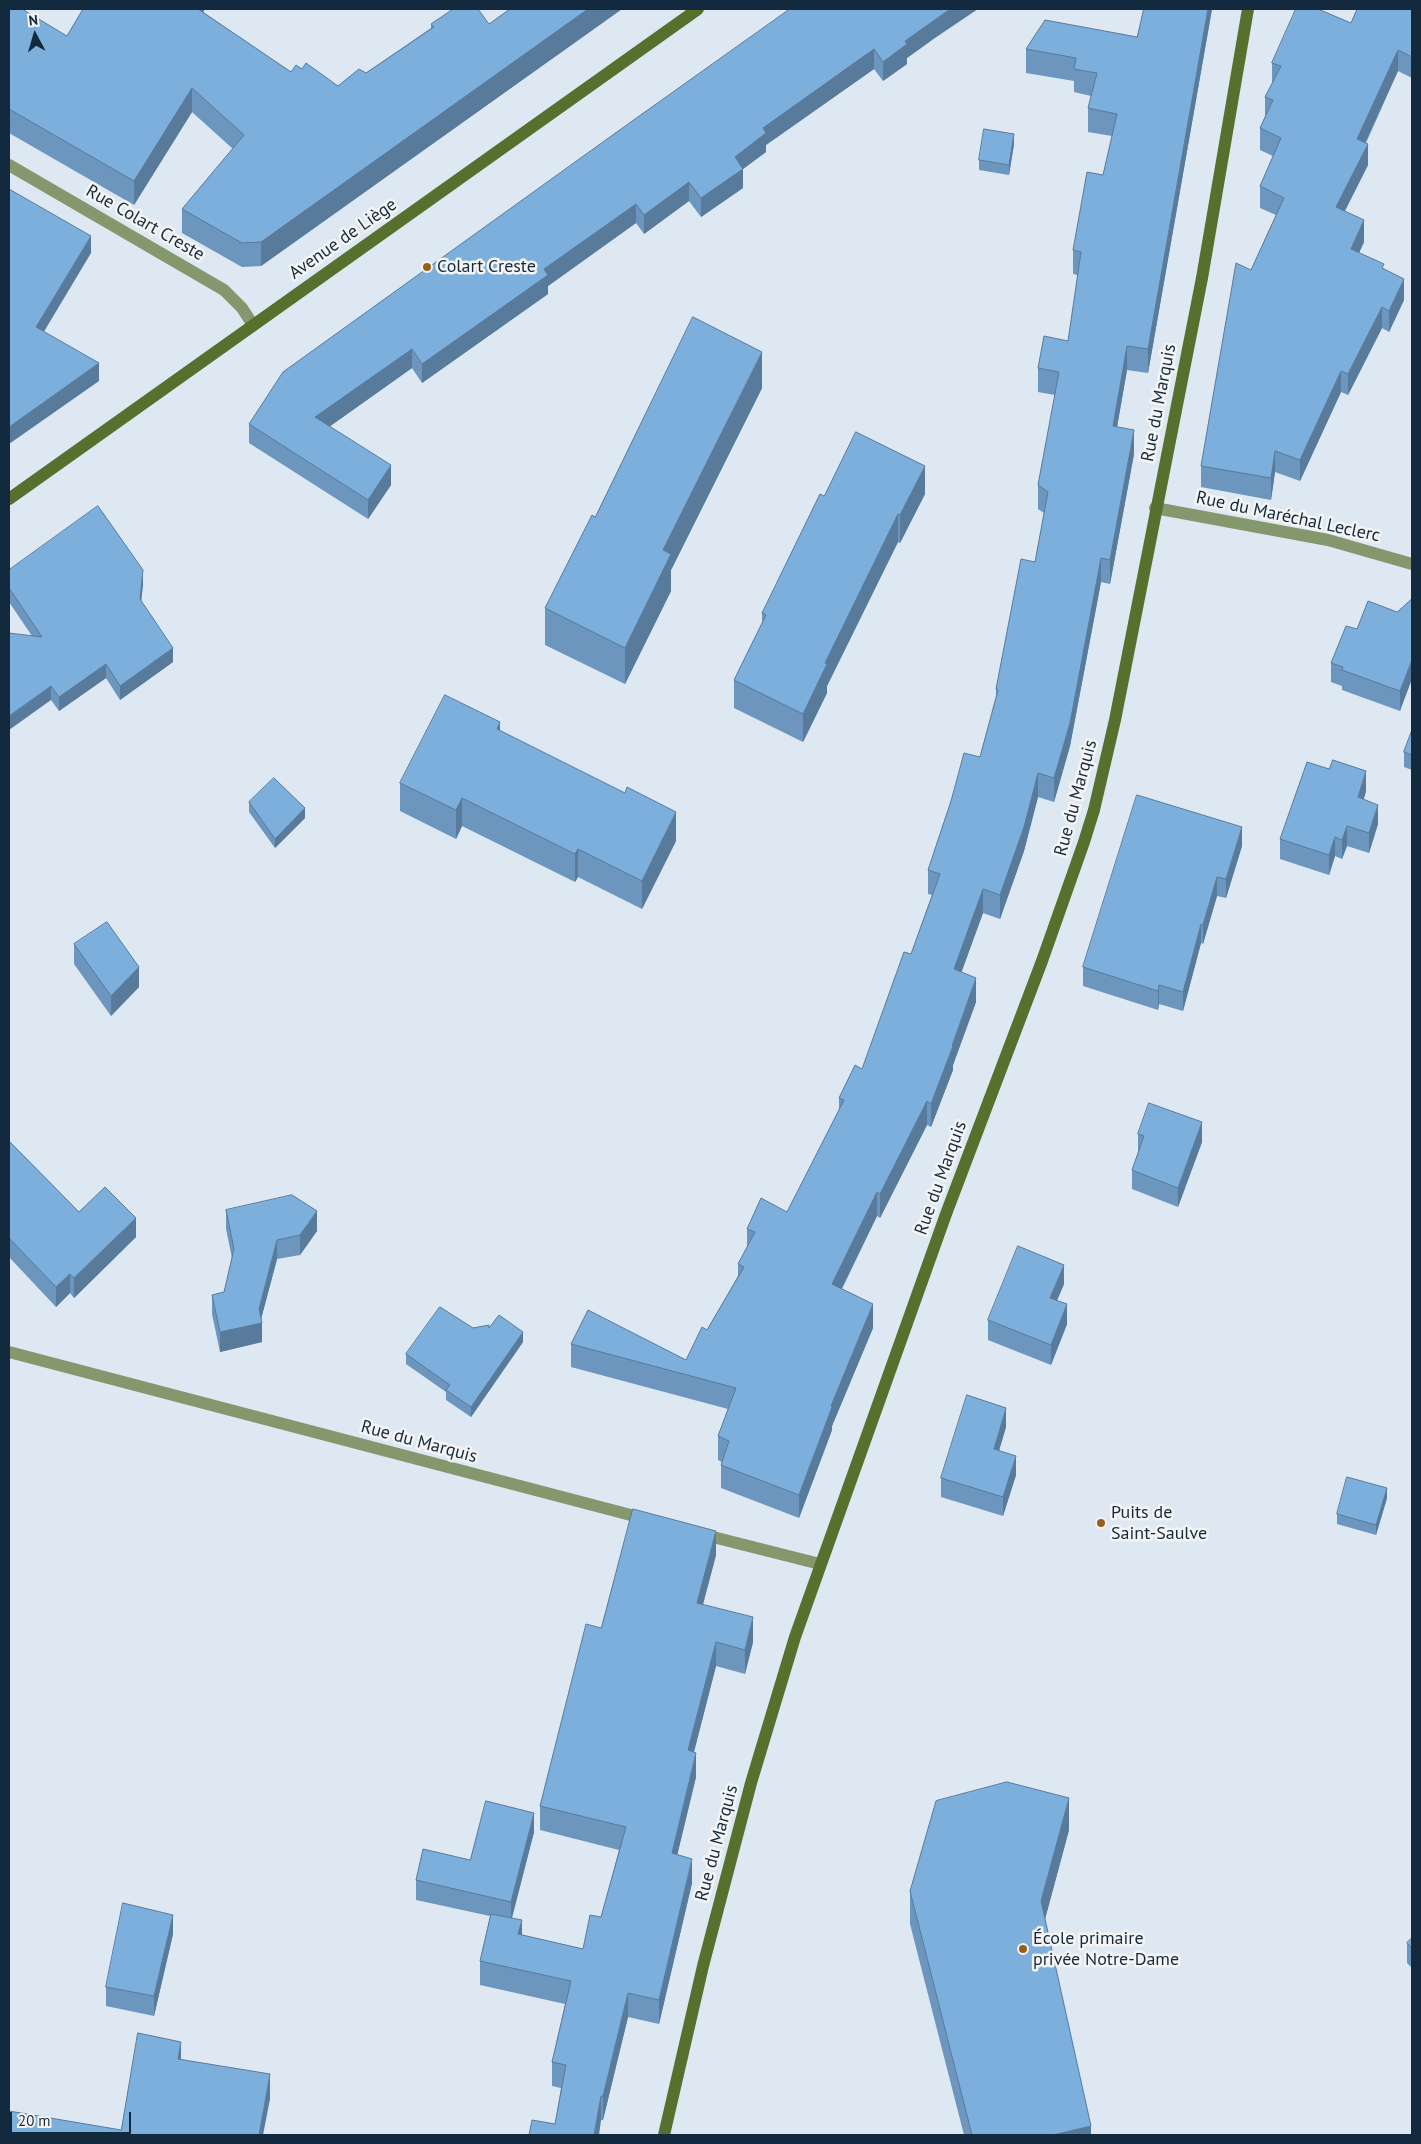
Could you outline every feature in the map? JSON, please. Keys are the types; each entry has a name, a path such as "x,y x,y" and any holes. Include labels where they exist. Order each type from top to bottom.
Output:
{"main road":[{"name":"Avenue de Liège","path":"9,499 698,9"},
{"name":"Rue du Marquis","path":"664,2135 703,1966 751,1783 795,1637 952,1198 1042,961 1084,842 1115,720 1155,508 1202,278 1248,9"}],"street":[{"name":"Rue Colart Creste","path":"9,165 218,286 233,298 253,325"},
{"name":"Rue du Maréchal Leclerc","path":"1155,508 1328,540 1412,564"},
{"name":"Rue du Marquis","path":"9,1352 656,1522"},
{"path":"685,1529 820,1564"}],"building":[{"path":"9,9 22,9 67,36 83,9 198,9 291,72 296,65 302,69 306,63 338,86 359,69 366,73 434,27 431,24 453,9 478,9 489,24 510,9 588,9 261,242 242,243 182,209 244,135 192,88 134,181 9,109"},
{"path":"790,9 950,9 905,41 907,44 883,62 874,49 763,128 766,133 735,157 743,169 701,198 689,182 644,215 636,204 544,269 548,275 422,364 412,349 315,417 391,465 368,500 249,424 283,372"},
{"path":"1144,9 1208,9 1148,349 1127,346 1113,426 1134,430 1110,560 1101,558 1070,723 1054,778 1038,773 1024,827 1000,895 983,889 954,969 976,978 931,1104 927,1101 880,1194 877,1192 832,1284 873,1304 831,1406 799,1495 721,1465 729,1441 718,1436 736,1388 571,1344 588,1310 686,1360 702,1327 707,1330 744,1267 738,1264 755,1232 747,1229 761,1198 787,1212 844,1100 839,1098 855,1065 862,1069 904,952 911,954 940,874 928,870 951,801 964,753 980,757 998,690 996,689 1021,559 1035,562 1048,492 1038,485 1059,372 1038,368 1044,336 1068,341 1081,252 1073,250 1087,172 1103,175 1117,114 1088,108 1097,73 1074,69 1076,58 1026,49 1045,20 1137,37"},
{"path":"1296,9 1318,9 1351,23 1357,9 1412,9 1412,57 1398,50 1357,139 1368,144 1336,207 1364,220 1351,249 1384,264 1382,268 1404,279 1389,311 1382,307 1348,374 1341,371 1300,460 1275,451 1271,478 1201,466 1236,263 1251,270 1284,198 1260,186 1281,138 1260,128 1273,100 1265,97 1281,66 1272,63"},
{"path":"984,129 1014,134 1009,165 979,160"},
{"path":"9,189 91,236 36,327 99,363 9,427"},
{"path":"693,317 762,352 663,550 671,554 625,648 545,608 592,515 595,517"},
{"path":"856,432 925,466 900,515 898,514 825,663 827,664 803,714 734,680 766,615 762,613 820,494 824,496"},
{"path":"98,506 143,570 140,599 173,648 120,686 106,664 59,697 51,686 9,716 9,633 42,637 9,588 9,570"},
{"path":"1412,599 1412,660 1400,691 1342,670 1343,667 1331,663 1346,626 1357,629 1368,601 1397,612"},
{"path":"445,695 500,722 497,729 625,793 627,787 676,812 642,881 578,849 575,854 462,798 456,810 400,783"},
{"path":"1412,730 1412,755 1404,752"},
{"path":"1333,760 1366,771 1358,797 1378,805 1369,833 1347,826 1342,840 1335,837 1329,855 1280,839 1307,762 1329,769"},
{"path":"274,778 305,808 275,839 249,802"},
{"path":"1137,795 1242,827 1226,879 1217,877 1203,925 1201,924 1183,992 1159,985 1158,991 1083,967"},
{"path":"107,922 139,967 111,996 74,944"},
{"path":"1149,1103 1202,1122 1178,1188 1132,1170 1144,1136 1138,1134"},
{"path":"9,1141 79,1212 105,1187 136,1218 74,1278 70,1274 56,1287 9,1238"},
{"path":"292,1195 317,1211 300,1235 277,1240 259,1309 262,1323 220,1332 212,1295 224,1292 234,1249 226,1210"},
{"path":"1018,1246 1064,1265 1050,1298 1067,1304 1051,1345 988,1320"},
{"path":"440,1307 473,1328 489,1325 489,1328 499,1315 523,1332 471,1407 446,1390 450,1385 406,1354"},
{"path":"967,1395 1006,1408 994,1449 1016,1456 1003,1497 941,1478"},
{"path":"1347,1477 1387,1488 1376,1525 1337,1514"},
{"path":"633,1509 716,1531 697,1603 753,1617 745,1650 716,1642 688,1750 696,1753 672,1853 692,1859 659,2000 628,1993 603,2096 601,2096 594,2135 529,2135 532,2120 555,2124 566,2065 552,2062 571,1981 480,1961 491,1914 522,1920 518,1934 583,1949 590,1915 601,1917 626,1827 540,1806 586,1624 601,1628"},
{"path":"1007,1782 1069,1798 1041,1901 1091,2126 1053,2135 972,2135 910,1891 936,1801"},
{"path":"486,1801 534,1813 511,1902 416,1880 423,1849 470,1860"},
{"path":"123,1903 173,1915 154,1996 106,1987"},
{"path":"1412,1938 1412,1948 1407,1943"},
{"path":"138,2033 181,2042 178,2059 270,2074 259,2135 9,2135 9,2111 121,2130"}],"place":[{"name":"Colart Creste","path":"427,267"},
{"name":"Puits de Saint-Saulve","path":"1101,1523"},
{"name":"École primaire privée Notre-Dame","path":"1023,1949"}]}
